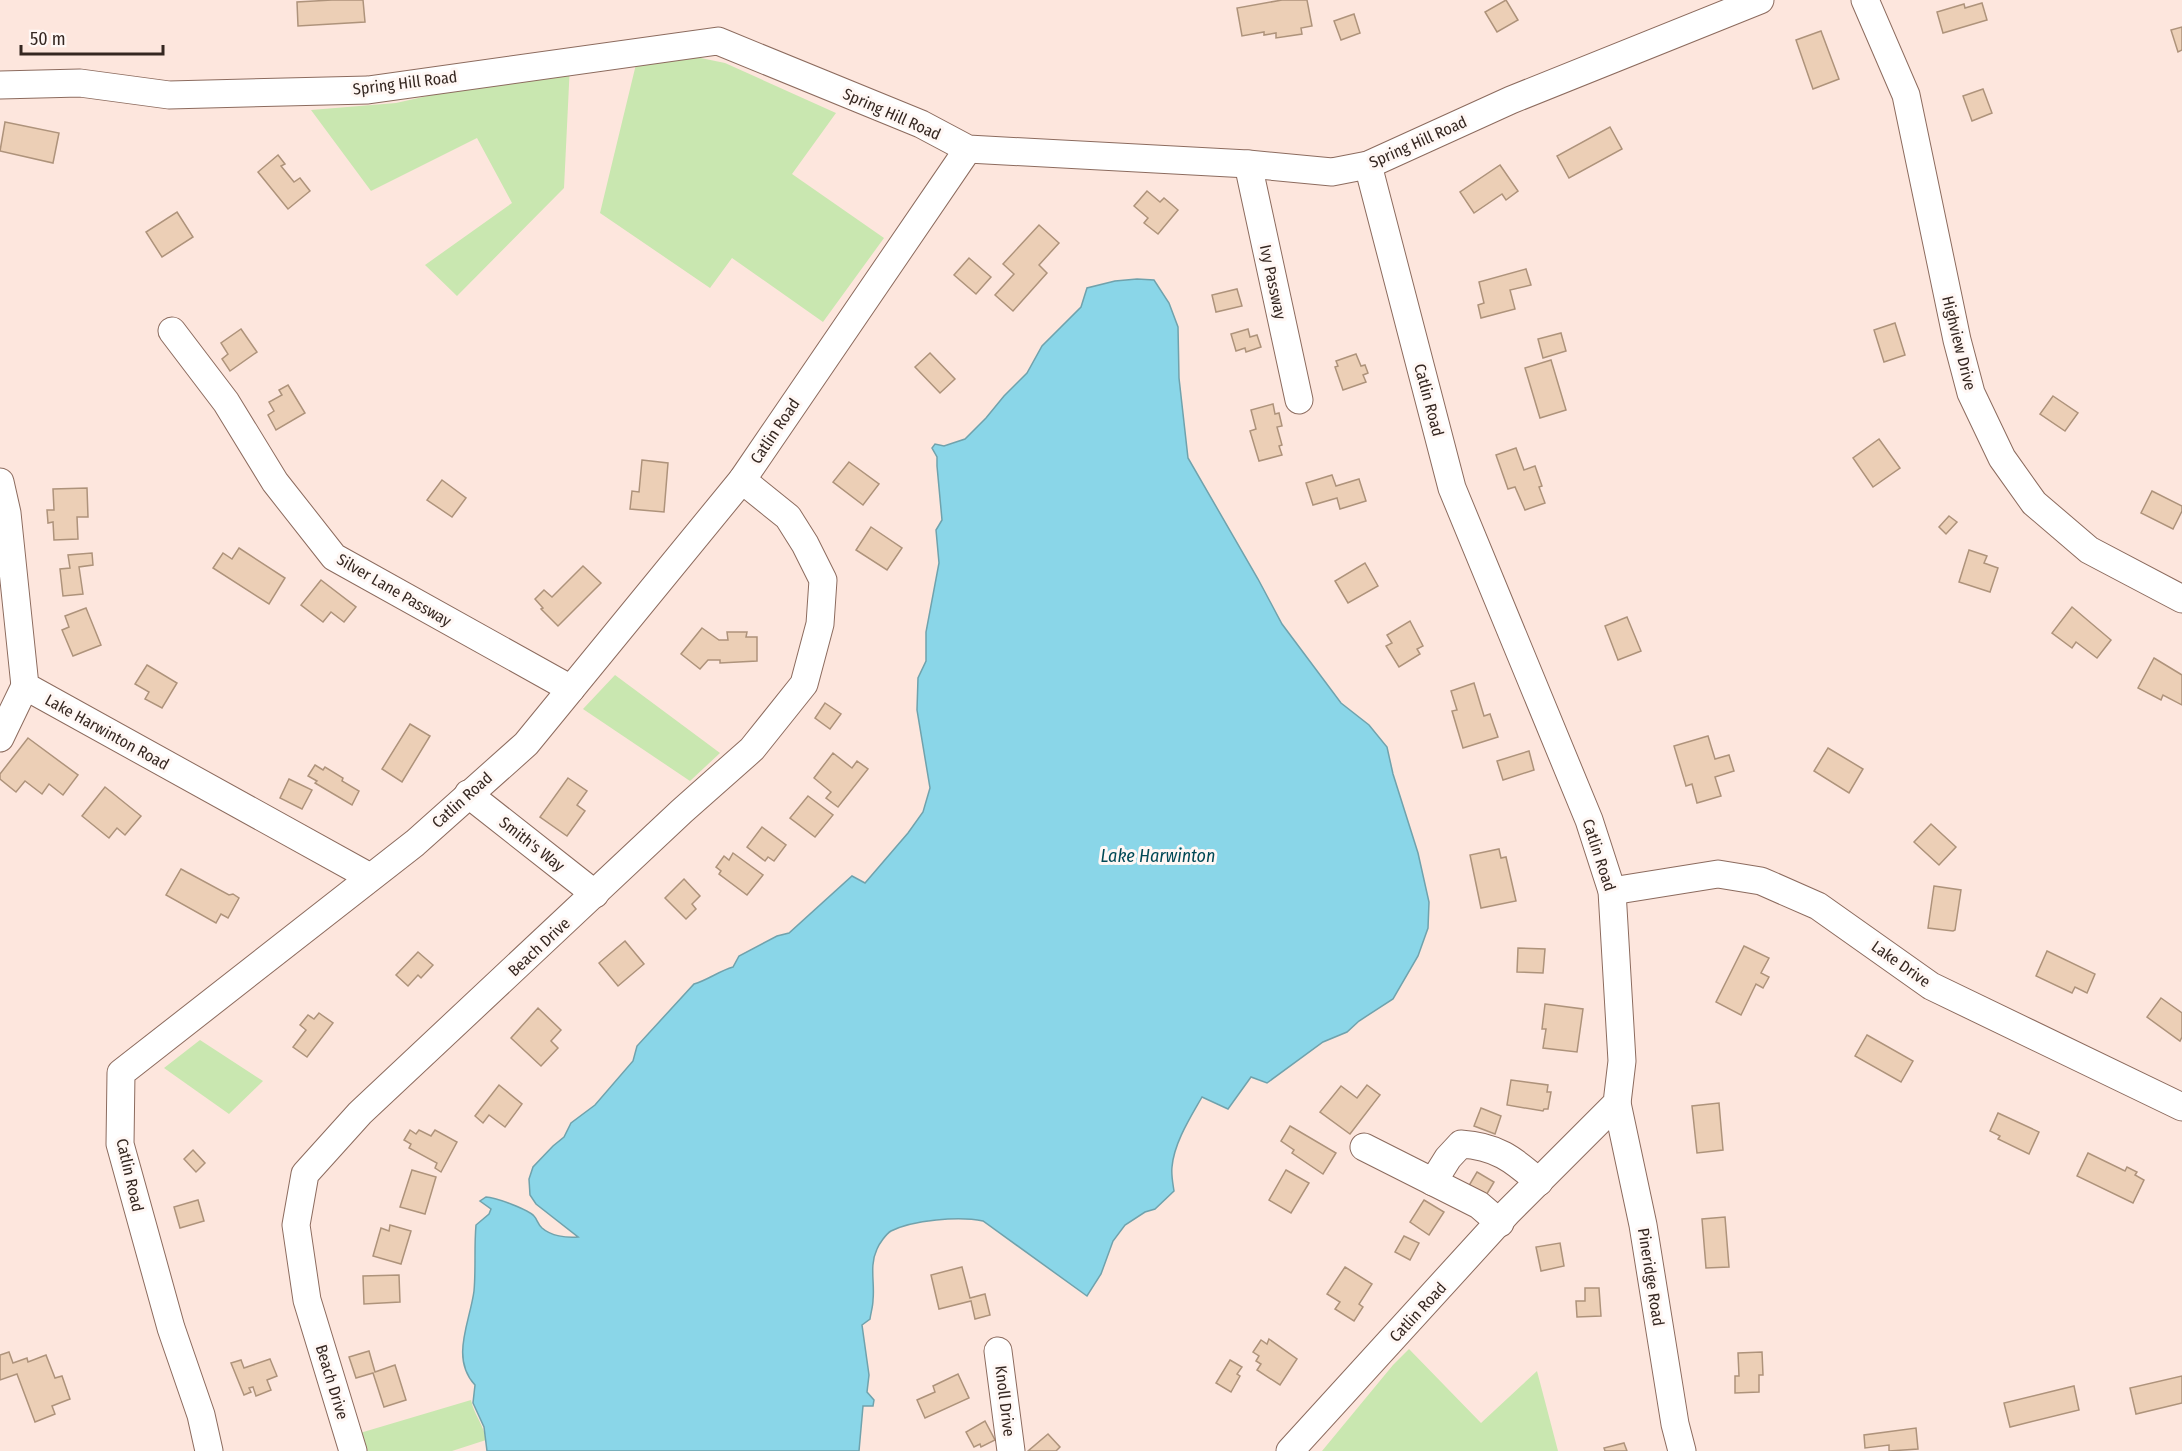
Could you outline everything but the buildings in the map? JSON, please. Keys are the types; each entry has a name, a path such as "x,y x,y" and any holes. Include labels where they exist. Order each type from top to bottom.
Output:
{"street":[{"name":"Spring Hill Road","path":"0,85 80,83 169,95 368,90 718,41 921,124 968,149 1248,164 1332,172 1368,165 1511,100 1760,0"},
{"name":"Highview Drive","path":"1865,0 1906,95 1959,350 1971,393 2002,458 2034,503 2089,550 2182,599"},
{"name":"Catlin Road","path":"209,1451 201,1415 171,1328 120,1144 122,1073 415,843 526,744 742,480 968,149"},
{"name":"Ivy Passway","path":"1248,164 1299,400"},
{"name":"Catlin Road","path":"1290,1451 1500,1223 1617,1103 1622,1061 1612,891 1589,820 1452,488 1368,165"},
{"name":"Silver Lane Passway","path":"172,331 226,402 274,482 334,557 571,689"},
{"name":"Beach Drive","path":"353,1451 307,1300 296,1225 305,1174 360,1113 682,811 752,749 804,684 820,624 823,580 788,517 742,480"},
{"name":"Lake Harwinton Road","path":"0,482 7,513 25,686 370,877"},
{"path":"0,738 25,686"},
{"name":"Smith's Way","path":"468,794 595,894"},
{"name":"Lake Drive","path":"1612,891 1718,874 1761,882 1818,906 1931,986 2182,1107"},
{"name":"Pineridge Road","path":"1617,1103 1643,1225 1675,1424 1682,1451"},
{"path":"1433,1182 1448,1158 1461,1144 1476,1145 1500,1152 1539,1182"},
{"path":"1364,1147 1479,1205 1500,1223"},
{"name":"Knoll Drive","path":"998,1351 1011,1451"}],"green space":[{"path":"638,56 691,56 725,63 836,113 792,174 884,238 823,322 732,258 710,288 600,213"},
{"path":"570,64 564,188 457,296 425,265 512,203 477,138 371,191 311,110 396,103"},
{"path":"615,675 720,753 690,781 583,709"},
{"path":"200,1040 263,1081 229,1114 164,1068"},
{"path":"1409,1349 1481,1423 1537,1371 1558,1451 1322,1451"},
{"path":"471,1400 486,1440 452,1451 366,1451 360,1433"}],"water":[{"name":"Lake Harwinton","path":"1154,280 1169,303 1178,327 1179,378 1188,458 1282,624 1341,703 1369,725 1387,747 1393,774 1418,853 1429,902 1428,928 1418,956 1393,999 1359,1021 1347,1032 1323,1042 1267,1083 1251,1077 1228,1109 1202,1097 1183,1131 1173,1158 1174,1191 1155,1209 1145,1212 1125,1225 1113,1241 1101,1274 1087,1296 983,1221 936,1220 911,1224 889,1232 879,1244 875,1255 870,1319 862,1325 869,1375 867,1392 874,1400 873,1406 863,1406 859,1451 487,1451 484,1427 473,1403 475,1385 464,1363 463,1352 474,1291 476,1225 489,1214 491,1209 480,1201 486,1197 504,1201 531,1213 541,1227 554,1235 578,1237 536,1204 530,1195 529,1179 533,1167 564,1137 571,1123 595,1105 633,1061 637,1046 694,984 733,967 739,956 777,936 789,933 852,876 865,883 923,812 930,788 917,710 918,678 926,661 926,632 939,563 936,530 942,520 937,457 932,448 935,444 944,446 965,439 986,418 1027,373 1042,346 1081,307 1087,288 1115,281"}]}
